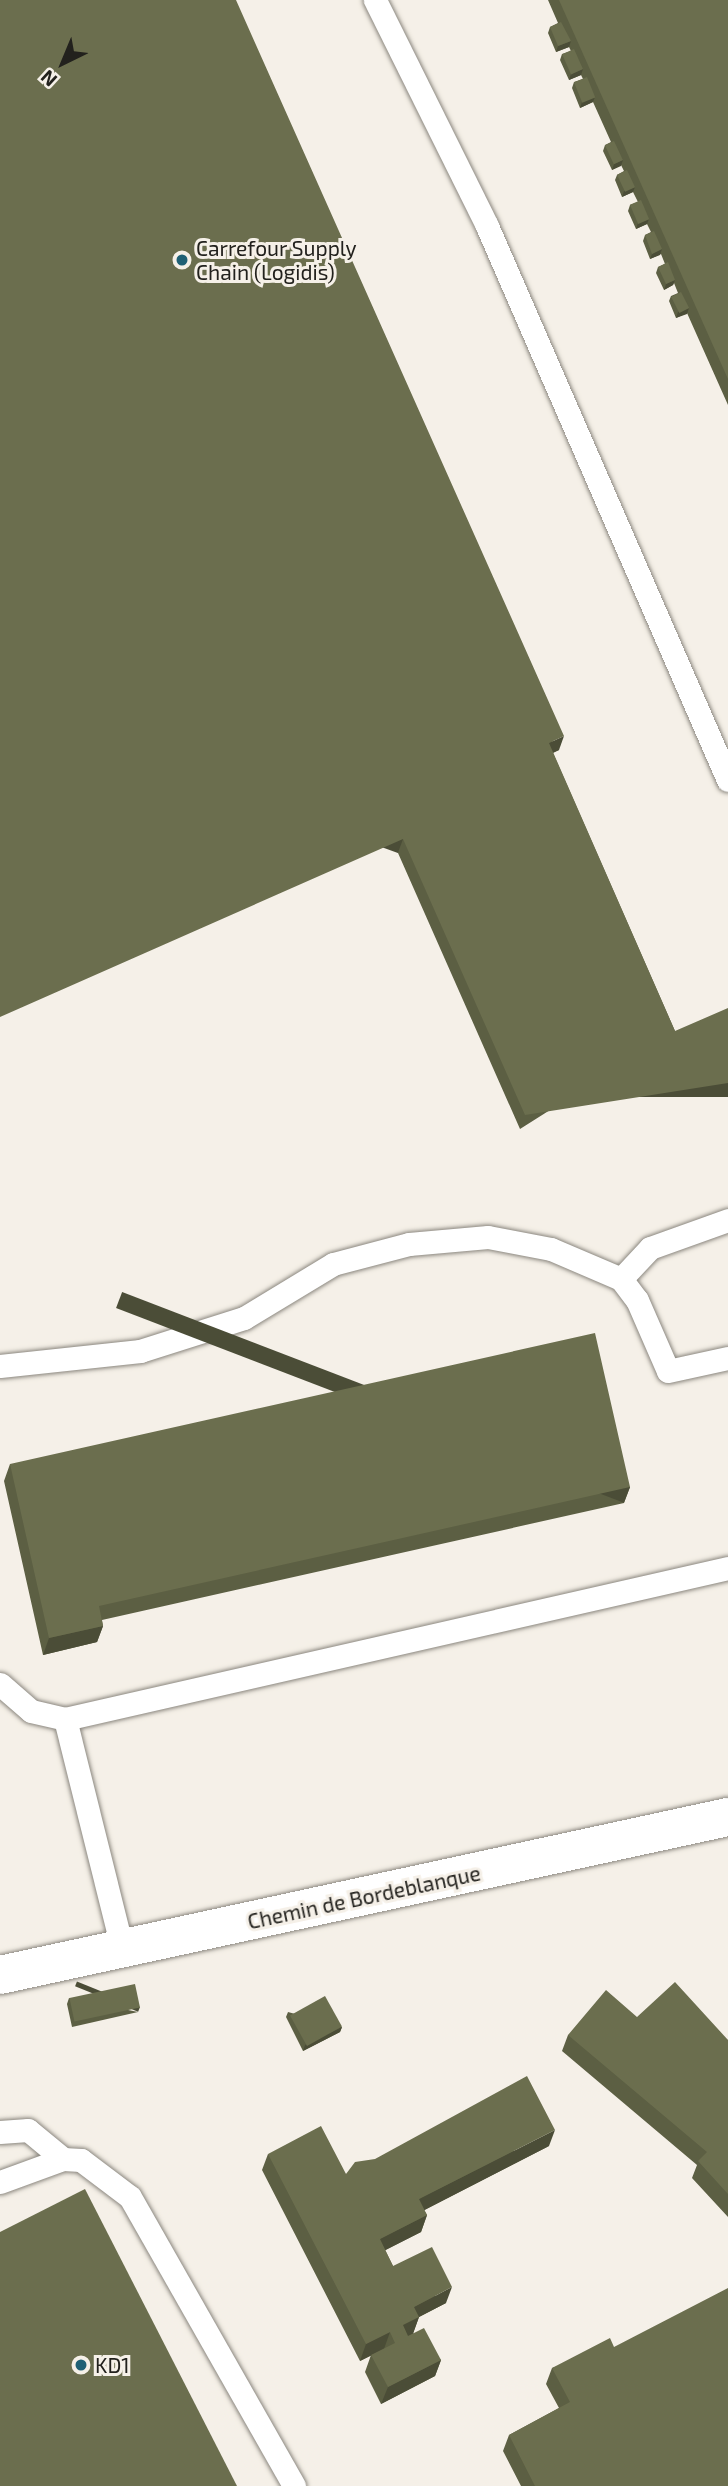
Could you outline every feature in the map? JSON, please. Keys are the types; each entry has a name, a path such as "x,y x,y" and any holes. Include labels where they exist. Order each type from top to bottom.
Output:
{"street":[{"name":"Chemin de Bordeblanque","path":"0,1975 728,1817"}],"lane":[{"path":"375,0 487,226 728,780"},
{"path":"621,1279 650,1248 728,1220"},
{"path":"0,1366 140,1352 244,1318 332,1265 410,1244 488,1237 551,1249 621,1279 668,1371 728,1358"},
{"path":"0,1684 31,1712 65,1719 728,1568"},
{"path":"65,1719 121,1947"},
{"path":"0,2132 28,2130 63,2159 105,2172 130,2197 294,2486"},
{"path":"0,2182 63,2159"}],"building":[{"path":"0,0 236,0 564,736 549,743 675,1031 728,1008 728,1083 525,1115 403,839 0,1017"},
{"path":"559,0 728,0 728,379"},
{"path":"561,22 571,41 558,46 550,27"},
{"path":"574,49 583,69 571,74 562,54"},
{"path":"587,77 595,97 582,103 574,82"},
{"path":"614,141 623,160 614,164 605,145"},
{"path":"627,170 635,187 625,192 617,175"},
{"path":"641,200 649,219 638,224 630,205"},
{"path":"654,231 662,249 652,254 645,235"},
{"path":"668,262 675,280 666,284 658,267"},
{"path":"681,292 689,308 679,313 671,297"},
{"path":"595,1333 630,1487 99,1606 103,1626 49,1638 10,1464"},
{"path":"675,1982 728,2040 728,2194 698,2161 707,2152 568,2035 606,1990 637,2017"},
{"path":"135,1984 140,2007 74,2021 69,1998"},
{"path":"325,1996 342,2027 307,2046 290,2015"},
{"path":"527,2076 555,2130 419,2199 427,2215 380,2239 393,2266 432,2247 452,2287 414,2307 419,2317 403,2325 408,2336 424,2328 441,2360 388,2387 371,2355 395,2343 390,2332 366,2344 268,2154 321,2126 346,2174 355,2162 375,2159"},
{"name":"KD1","path":"85,2189 237,2486 0,2486 0,2232"},
{"path":"728,2288 728,2486 535,2486 509,2435 570,2402 552,2368 610,2338 614,2347"}],"place":[{"name":"Carrefour Supply Chain (Logidis)","path":"182,260"},
{"name":"KD1","path":"81,2365"}]}
